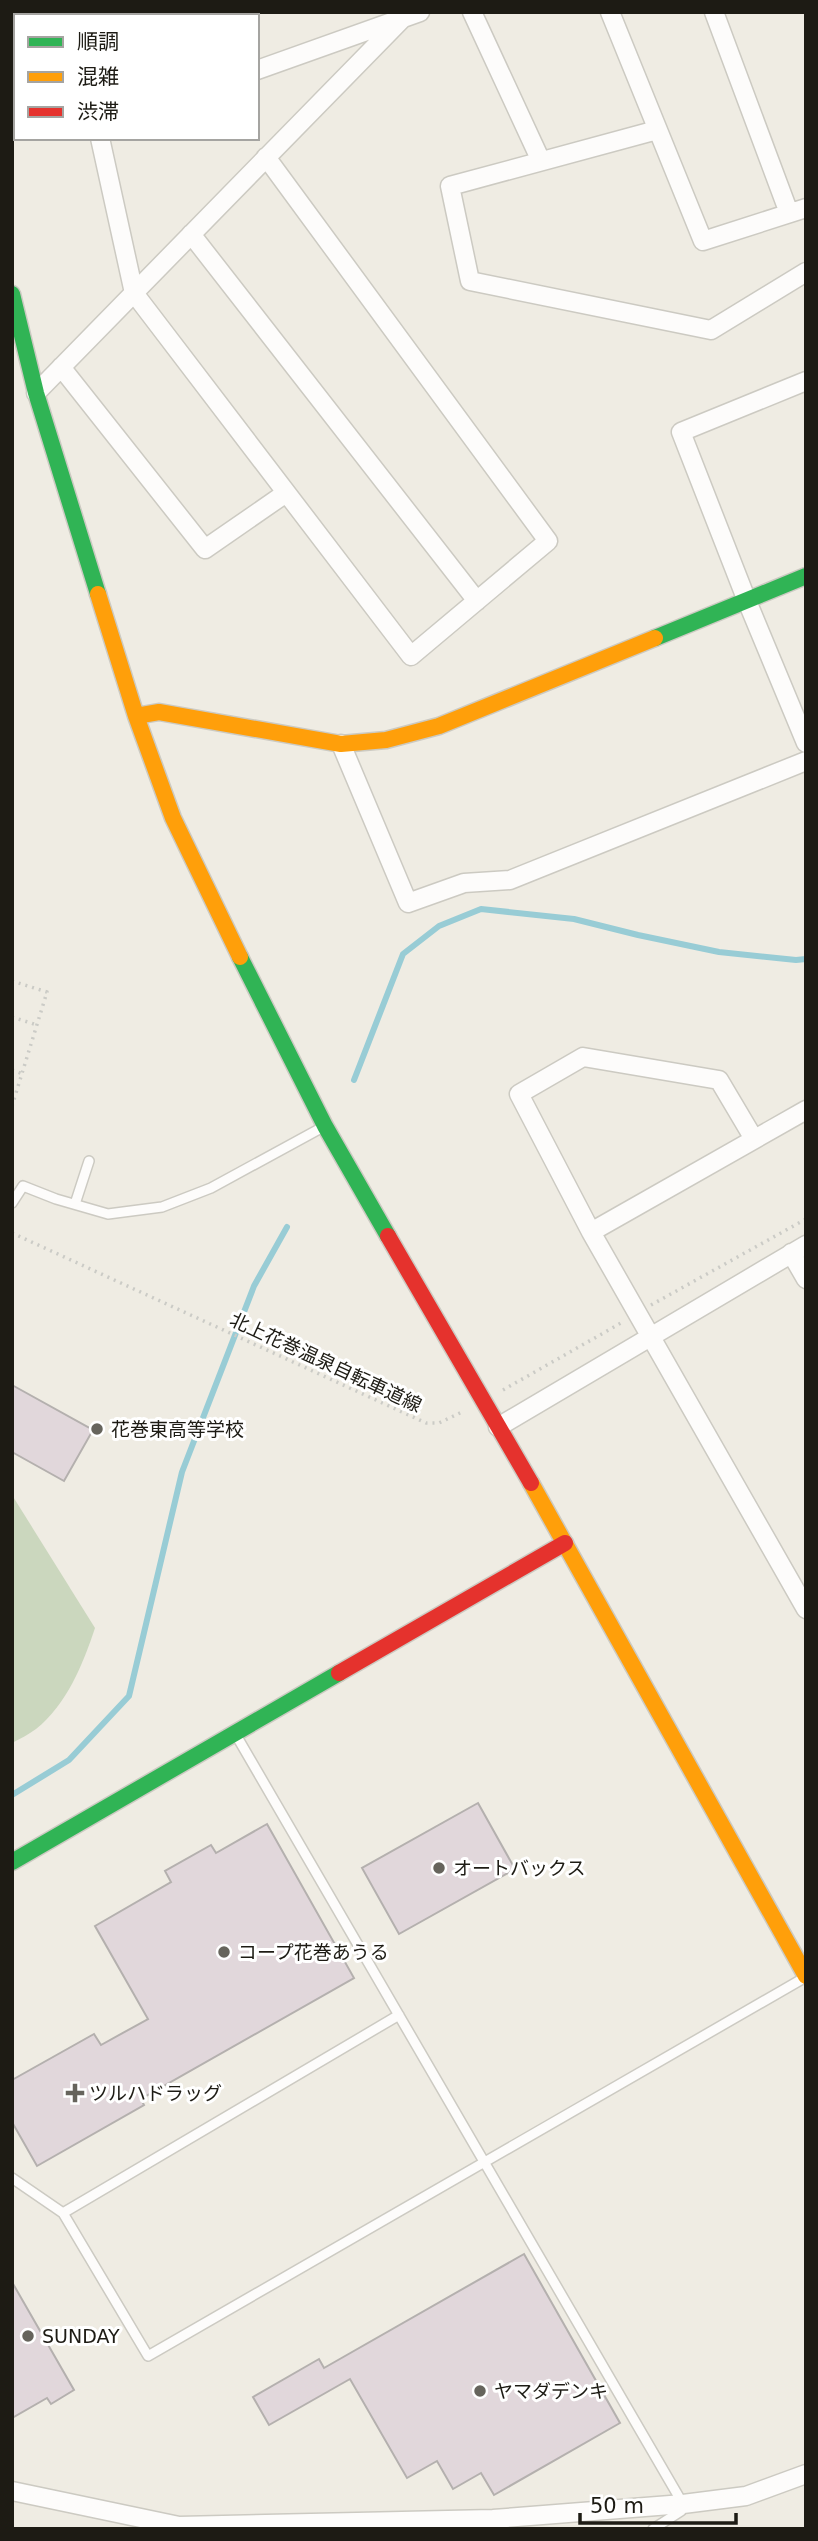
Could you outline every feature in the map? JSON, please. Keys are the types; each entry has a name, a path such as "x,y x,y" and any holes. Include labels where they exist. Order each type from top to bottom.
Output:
{"street":[{"path":"259,68 420,12"},
{"path":"472,12 541,161"},
{"path":"610,12 702,241 797,210 714,12"},
{"path":"36,393 402,19"},
{"path":"657,130 450,186 470,281 711,330 806,272"},
{"path":"100,140 134,293 411,656 548,541 267,157"},
{"path":"191,234 477,601"},
{"path":"12,294 36,393 136,716 178,830 325,1126 565,1543 806,1977"},
{"path":"61,367 205,549 286,493"},
{"path":"806,380 681,432 806,743"},
{"path":"136,716 159,712 341,744 386,740 439,726 806,576"},
{"path":"341,744 408,903 464,883 510,880 806,761"},
{"path":"754,1139 719,1080 583,1057 519,1094 591,1232 806,1609"},
{"path":"591,1232 806,1110"},
{"path":"498,1427 799,1249 806,1279"},
{"path":"12,1861 565,1543"},
{"path":"12,2491 179,2526 493,2519 683,2504 746,2496 806,2474"}],"lane":[{"path":"12,1203 23,1186 108,1214 162,1207 211,1188 325,1126"},
{"path":"75,1204 89,1161"},
{"path":"235,1733 683,2504 681,2511 653,2529"},
{"path":"12,2178 63,2213 148,2356 806,1977"},
{"path":"63,2213 399,2015"}],"path":[{"path":"12,981 47,992 12,1106"},
{"path":"12,1017 37,1025"},
{"path":"12,1070 23,1074"},
{"name":"北上花巻温泉自転車道線","path":"12,1233 426,1423 439,1423 483,1401 806,1219"}],"green space":[{"path":"12,1495 95,1628 79,1669 57,1708 36,1729 12,1743"}],"building":[{"path":"12,1385 93,1430 64,1481 12,1452"},
{"name":"オートバックス","path":"478,1803 515,1869 399,1934 362,1868"},
{"name":"コープ花巻あうる","path":"267,1824 354,1978 141,2099 144,2105 37,2166 12,2122 12,2080 94,2034 101,2045 148,2019 95,1926 171,1882 165,1871 211,1845 216,1853"},
{"name":"ヤマダデンキ","path":"524,2254 620,2423 494,2495 481,2473 453,2489 437,2461 407,2478 350,2379 269,2425 253,2397 319,2359 324,2368"},
{"name":"SUNDAY","path":"12,2282 74,2390 51,2404 47,2398 12,2418"}],"waterway":[{"path":"354,1080 403,954 439,926 481,909 574,919 719,952 806,959"},
{"path":"12,1795 69,1760 129,1696 182,1472 254,1286 287,1227"}],"traffic: fast":[{"path":"12,294 36,393 98,594"},
{"path":"655,638 806,576"},
{"path":"240,957 325,1126 388,1236"},
{"path":"12,1862 339,1673"}],"traffic: slow":[{"path":"98,594 136,716 173,818 240,957"},
{"path":"136,716 159,712 341,744 386,740 439,726 655,638"},
{"path":"531,1483 806,1976"}],"traffic: jam":[{"path":"388,1236 531,1483"},
{"path":"339,1673 565,1543"}],"place":[{"name":"花巻東高等学校","path":"97,1429"},
{"name":"オートバックス","path":"439,1868"},
{"name":"コープ花巻あうる","path":"224,1952"},
{"name":"ツルハドラッグ","path":"75,2093"},
{"name":"SUNDAY","path":"28,2336"},
{"name":"ヤマダデンキ","path":"480,2391"}]}
